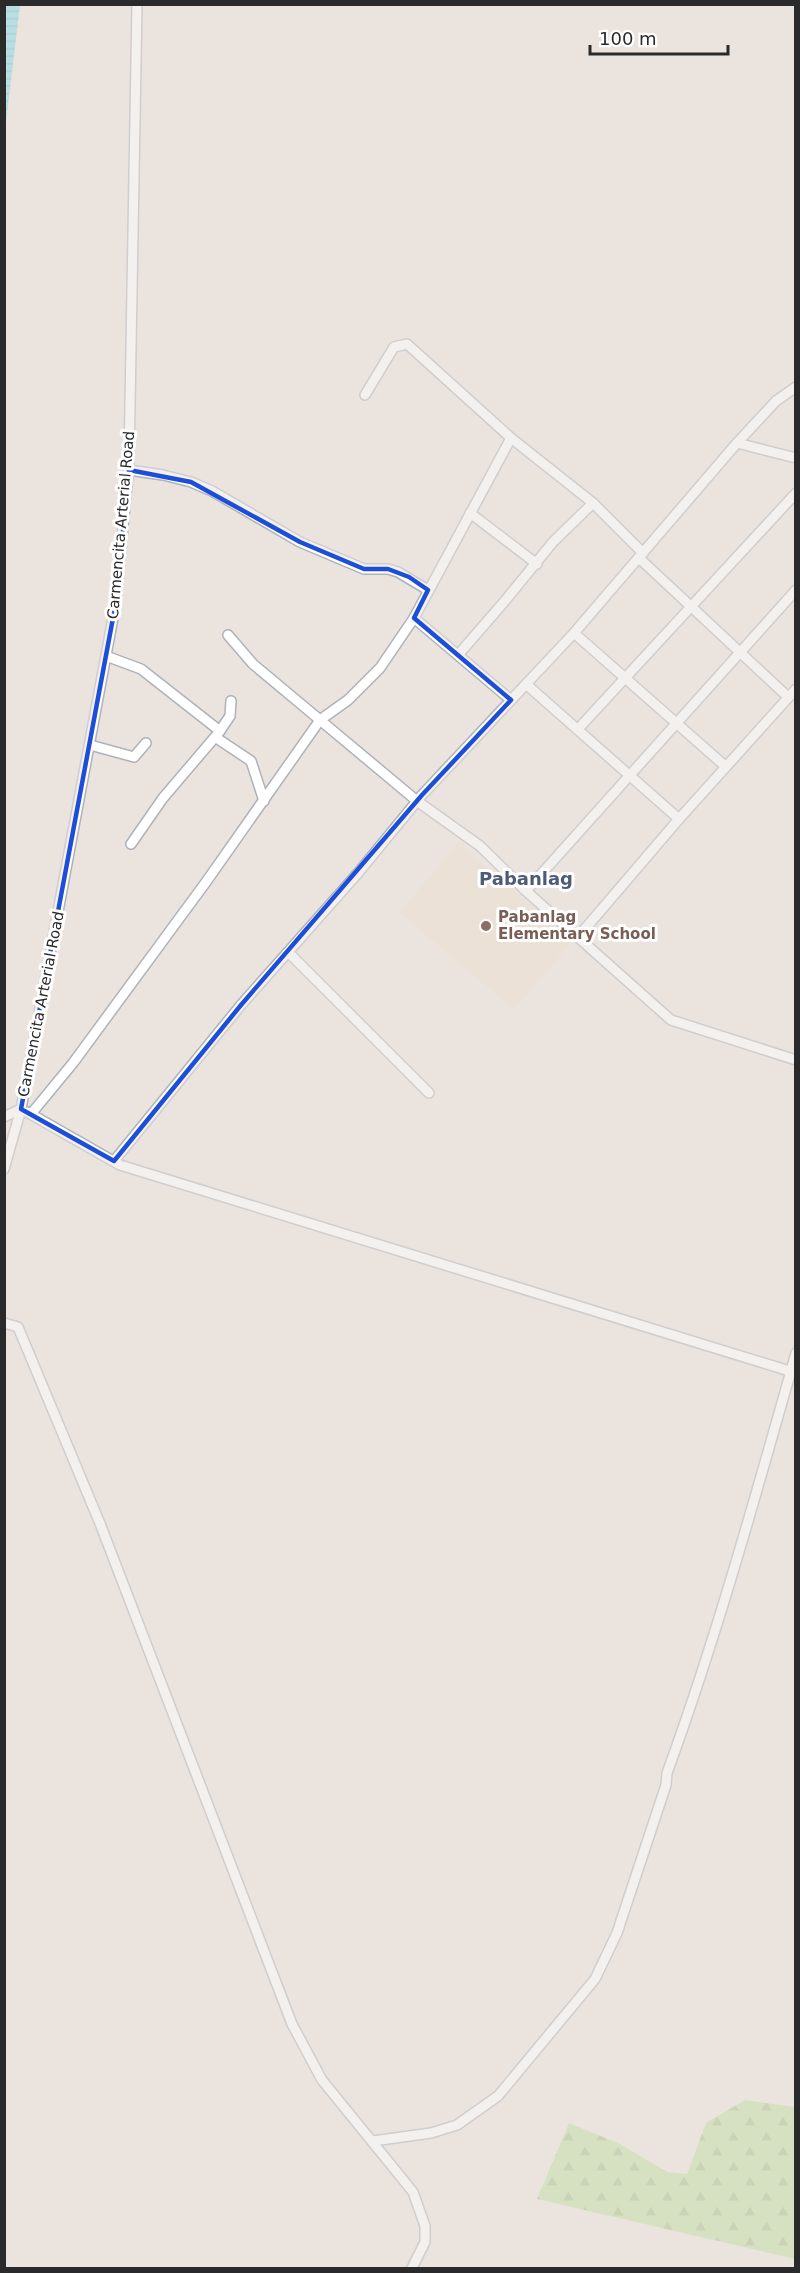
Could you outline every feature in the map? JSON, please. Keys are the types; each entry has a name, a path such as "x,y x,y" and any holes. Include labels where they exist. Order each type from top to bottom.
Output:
{"street":[{"name":"Carmencita Arterial Road","path":"4,1169 21,1109 116,602 129,470 137,4"},
{"path":"365,395 394,347 407,344 511,438 593,503 641,556 788,697"},
{"path":"114,1161 241,1005 358,873 417,801 574,633 737,443 776,401 795,387"},
{"path":"31,1114 79,1054 264,801 320,720 348,700 380,668 414,618 511,438"},
{"path":"737,443 795,458"},
{"path":"129,470 163,474 191,482 212,491 300,542 364,569 388,569 398,572 428,590"},
{"path":"578,729 795,493"},
{"path":"458,655 537,564 553,542 593,503"},
{"path":"470,513 537,564"},
{"path":"526,891 795,590"},
{"path":"414,618 511,700"},
{"path":"574,633 725,766"},
{"path":"228,635 253,664 417,801 480,846 526,891 671,1020 795,1060"},
{"path":"106,656 141,669 251,761 264,801"},
{"path":"526,685 679,819"},
{"path":"578,938 725,766 795,689"},
{"path":"131,844 163,798 230,716 231,701"},
{"path":"90,745 134,757 146,743"},
{"path":"288,952 429,1093"},
{"path":"4,1117 21,1109 120,1165 793,1372"},
{"path":"4,1323 18,1327 101,1526 292,2024 321,2080 413,2192 425,2226 425,2242 412,2268"},
{"path":"373,2141 431,2133 457,2125 498,2096 595,1979 617,1933 641,1866 666,1785 667,1773 703,1668 793,1372 795,1353"}],"highlighted area":[{"path":"129,470 191,482 300,542 364,569 388,569 409,577 428,590 414,618 511,700 422,795 241,1005 114,1161 21,1109 116,602"}],"shaded area":[{"name":"Pabanlag Elementary School","path":"458,843 573,941 514,1010 399,912"}],"green space":[{"path":"745,2100 795,2107 795,2259 537,2199 569,2123 620,2144 667,2172 687,2174 706,2123"}],"water":[{"path":"4,5 20,5 5,130"}],"place":[{"name":"Pabanlag Elementary School","path":"486,926"}],"district":[{"name":"Pabanlag","path":"526,878"}]}
